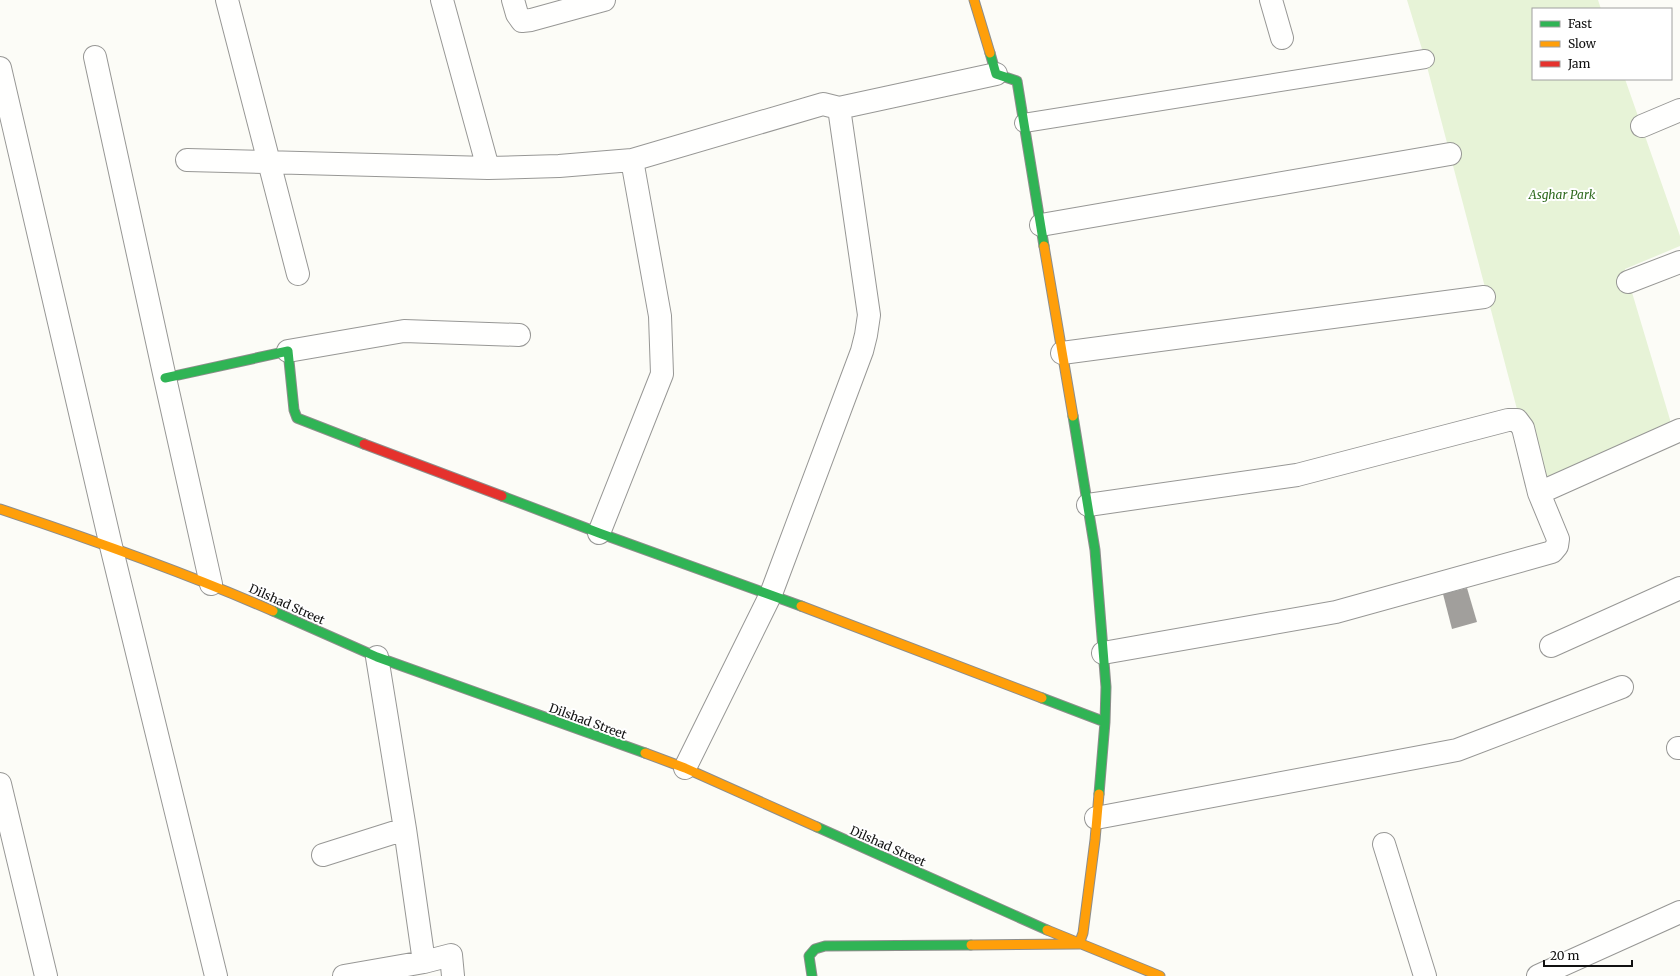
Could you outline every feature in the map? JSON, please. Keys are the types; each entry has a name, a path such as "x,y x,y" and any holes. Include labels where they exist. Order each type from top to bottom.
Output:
{"street":[{"path":"227,0 298,274"},
{"path":"442,0 488,168"},
{"path":"513,0 517,14 522,21 532,20 604,0"},
{"path":"974,0 996,74"},
{"path":"1271,0 1282,38"},
{"path":"95,57 165,378 212,584"},
{"path":"0,68 111,546 216,976"},
{"path":"187,160 488,168 559,166 632,160 823,104 839,108 996,74 1017,81 1095,550 1106,687 1095,840 1083,933 1079,944 825,946 815,948 809,956 812,976"},
{"path":"685,768 771,594 862,351 866,335 869,315 839,108"},
{"path":"1642,126 1680,110"},
{"path":"1041,225 1450,154"},
{"path":"598,533 662,374 660,316 632,160"},
{"path":"1628,282 1680,262"},
{"path":"1062,353 1484,297"},
{"path":"165,378 288,351 404,331 519,335"},
{"path":"288,351 294,410 297,418 598,533 771,594 1104,722"},
{"path":"1088,505 1297,475 1508,420 1517,420 1523,428 1539,493 1558,539 1558,546 1552,552 1336,612 1103,654"},
{"path":"1539,493 1680,430"},
{"name":"Dilshad Street","path":"0,509 111,546 212,584 378,657 685,768 1079,944 1160,976"},
{"path":"1551,646 1680,588"},
{"path":"378,657 406,829 424,962"},
{"path":"1096,818 1457,750 1622,687"},
{"path":"0,784 46,976"},
{"path":"324,855 406,829"},
{"path":"1384,844 1425,976"},
{"path":"1538,976 1680,912"},
{"path":"344,976 424,962 451,955 452,976"}],"lane":[{"path":"1024,123 1425,59"}],"green space":[{"name":"Asghar Park","path":"1407,0 1598,0 1601,8 1532,8 1532,80 1625,80 1680,236 1680,246 1625,269 1674,433 1539,493 1425,59"}],"building":[{"path":"1467,588 1477,622 1452,629 1443,594"}],"traffic: fast":[{"path":"990,53 996,74 1017,81 1044,246"},
{"path":"165,378 288,351 294,410 297,418 364,444"},
{"path":"1073,416 1095,550 1106,687 1105,722 1099,794"},
{"path":"502,496 599,533 801,606"},
{"path":"273,611 377,657 645,753"},
{"path":"1042,698 1105,722"},
{"path":"817,827 1047,930"},
{"path":"812,976 809,956 815,949 825,946 971,945"}],"traffic: slow":[{"path":"974,0 990,53"},
{"path":"1044,246 1073,416"},
{"path":"0,509 138,557 273,611"},
{"path":"801,606 1042,698"},
{"path":"645,753 685,768 817,827"},
{"path":"971,945 1079,944 1083,933 1095,840 1099,794"},
{"path":"1047,930 1160,976"}],"traffic: jam":[{"path":"364,444 502,496"}]}
